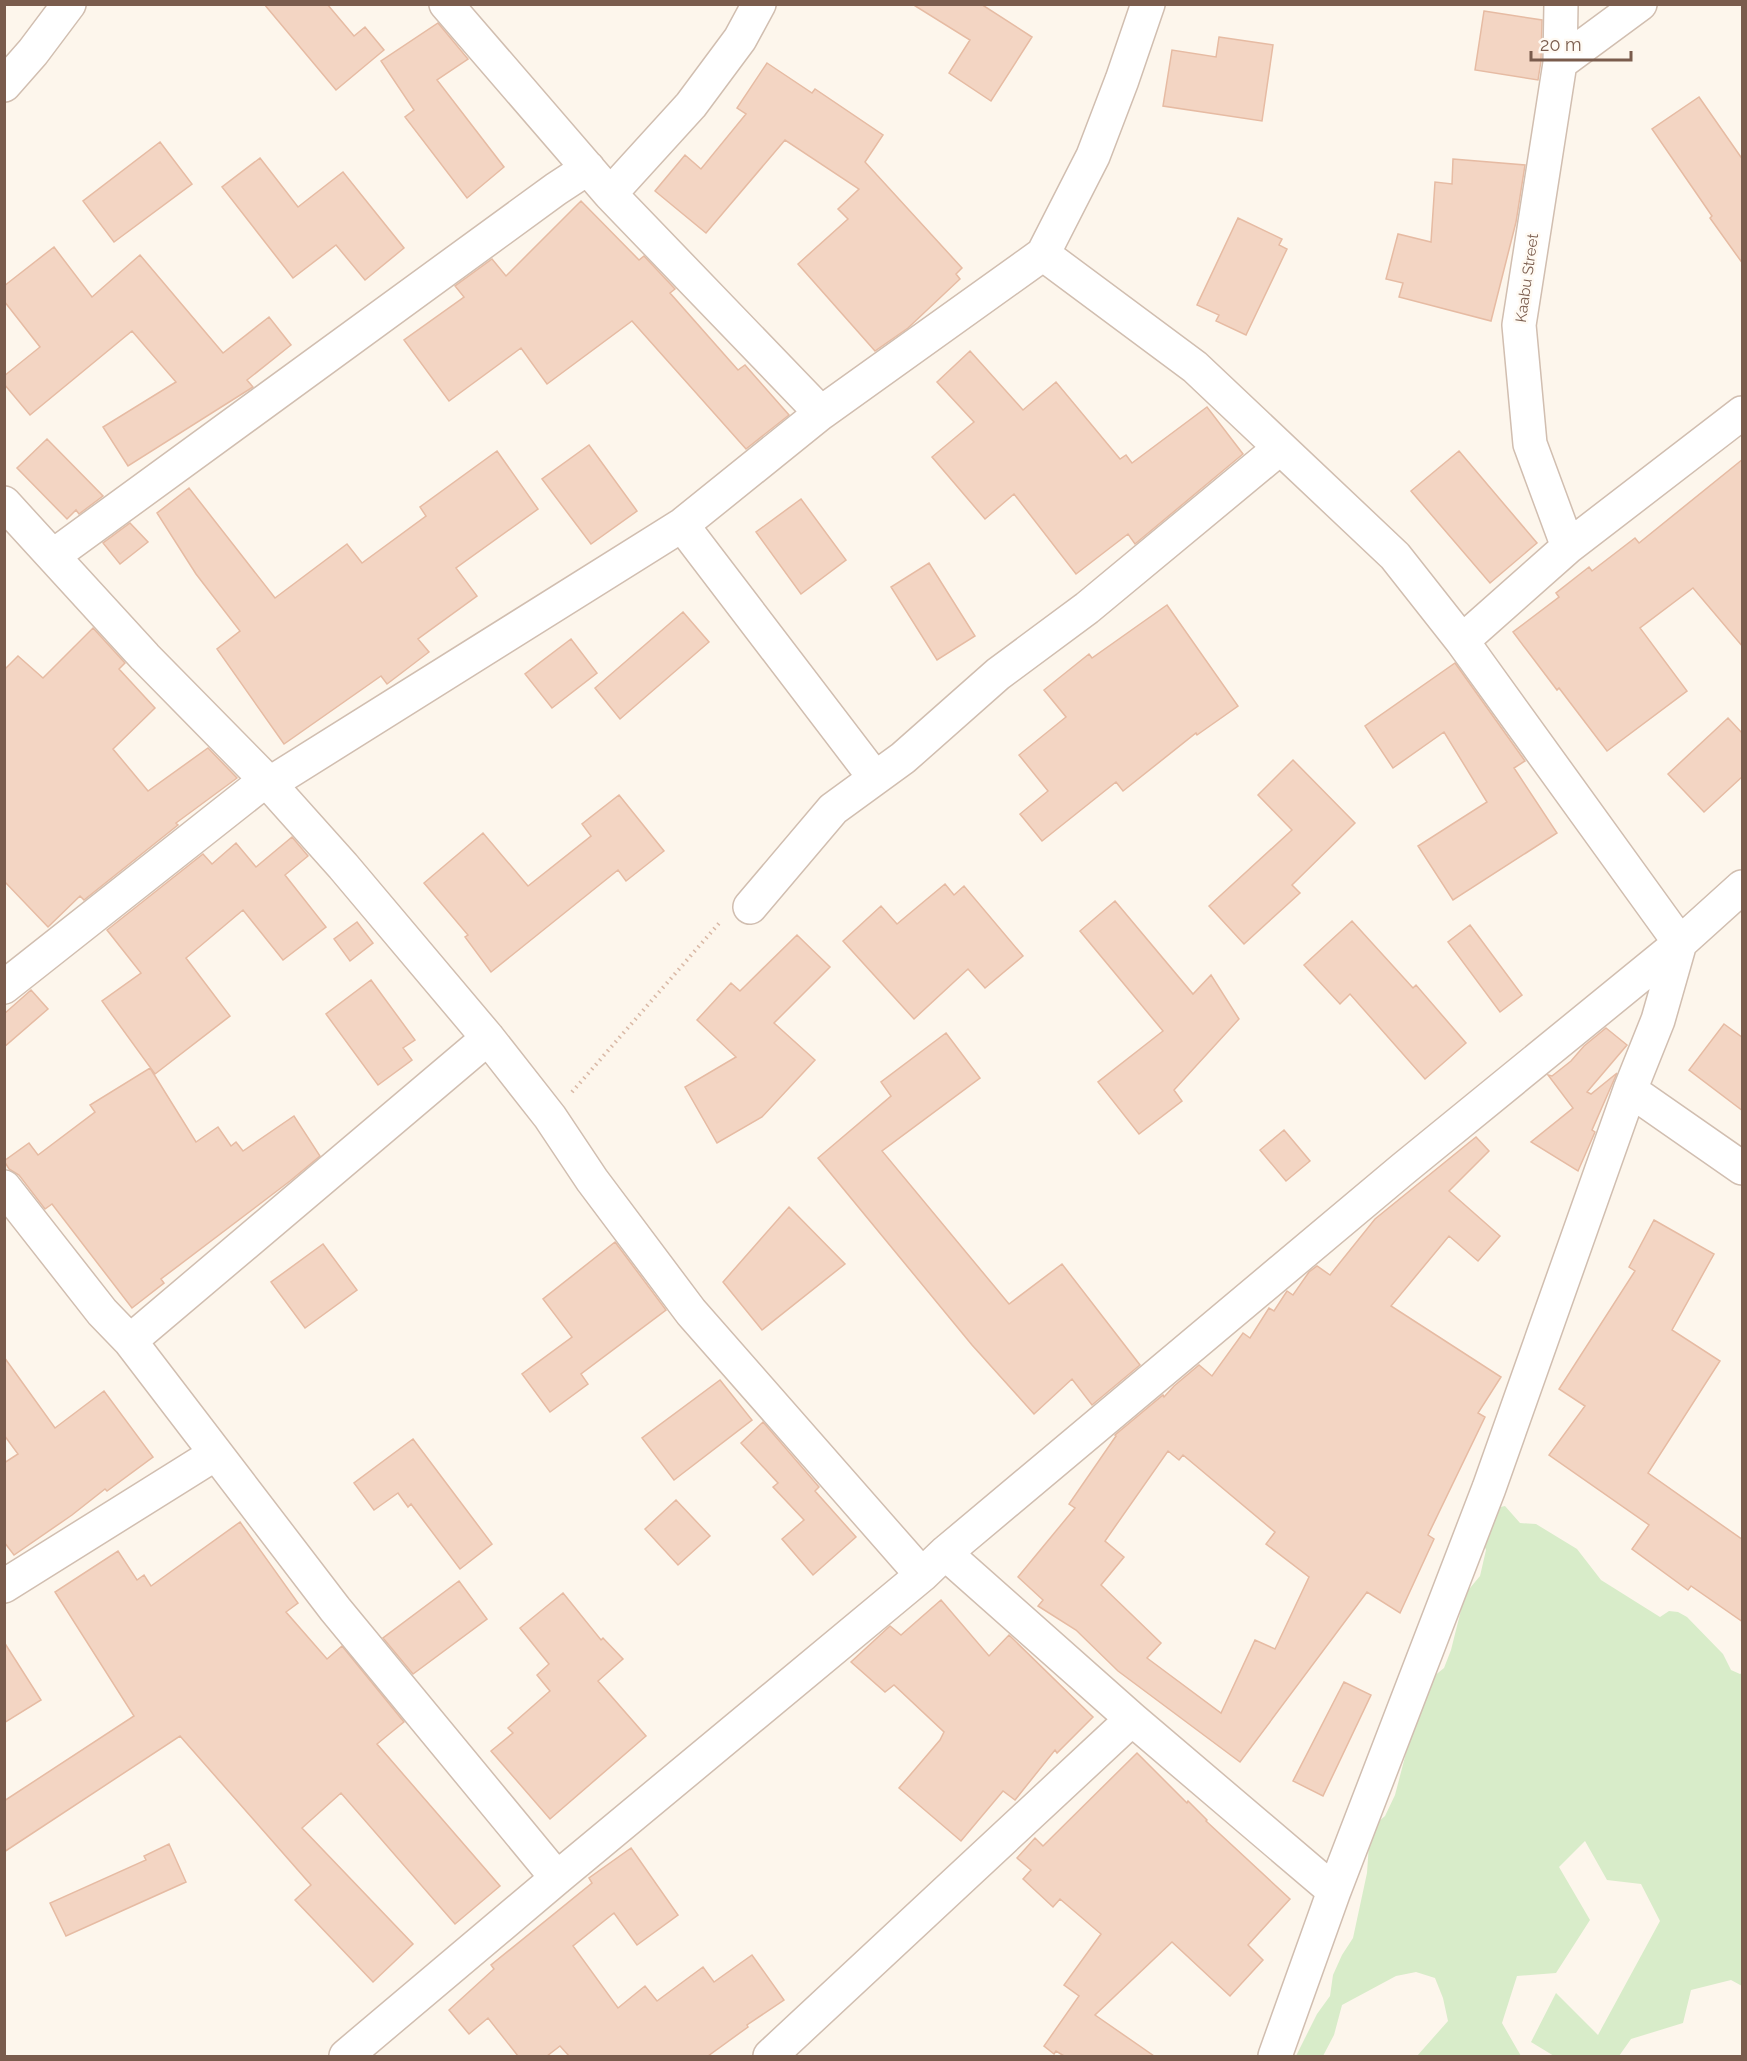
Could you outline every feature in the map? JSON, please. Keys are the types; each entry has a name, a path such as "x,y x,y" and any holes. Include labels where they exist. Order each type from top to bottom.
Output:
{"street":[{"path":"4,85 33,52 69,4"},
{"path":"446,4 610,194 821,413"},
{"path":"610,194 691,105 740,39 759,4"},
{"path":"4,987 267,782 682,525 821,413 1043,254 1093,156 1148,4"},
{"name":"Kaabu Street","path":"1561,4 1560,63 1519,325 1530,444 1568,547"},
{"path":"1560,63 1640,4"},
{"path":"30,542 588,168"},
{"path":"1043,254 1195,367 1395,556 1462,641 1680,943"},
{"path":"1462,641 1568,547 1743,413"},
{"path":"750,907 833,809 903,758 998,674 1087,608 1280,448"},
{"path":"4,503 30,542 267,782 344,866 488,1038 550,1117 592,1180 692,1312 933,1564 1132,1719 1335,1891"},
{"path":"682,525 875,778"},
{"path":"346,2056 1403,1169 1680,943 1743,887"},
{"path":"1275,2056 1335,1891 1489,1488 1630,1090 1658,1020 1680,943"},
{"path":"130,1341 488,1038"},
{"path":"1630,1090 1743,1168"},
{"path":"4,1187 102,1312 130,1341 335,1609 557,1878"},
{"path":"4,1586 215,1454"},
{"path":"770,2056 1132,1719"}],"path":[{"path":"550,1117 736,904 750,907"}],"green space":[{"path":"1505,1506 1520,1523 1536,1524 1577,1549 1601,1580 1660,1617 1669,1611 1678,1612 1687,1617 1723,1654 1731,1670 1742,1673 1742,1986 1731,1980 1691,1990 1683,2023 1631,2039 1619,2056 1554,2056 1531,2042 1556,1993 1598,2035 1660,1921 1641,1884 1607,1880 1585,1841 1559,1867 1590,1920 1556,1973 1517,1976 1502,2023 1521,2056 1417,2056 1448,2021 1443,1998 1435,1978 1416,1972 1396,1976 1342,2005 1334,2035 1323,2056 1296,2056 1317,2014 1330,1996 1333,1975 1353,1938 1367,1873 1370,1829 1385,1816 1395,1795 1412,1730 1412,1694 1444,1668 1451,1650 1465,1594 1480,1576 1486,1550 1477,1527 1483,1511"}],"building":[{"path":"264,4 327,4 354,36 365,27 384,50 336,90"},
{"path":"912,4 981,4 1032,37 991,101 949,73 970,40"},
{"path":"1484,11 1542,20 1538,80 1475,70"},
{"path":"438,23 468,59 437,80 504,167 467,198 405,117 414,110 381,61"},
{"path":"1219,37 1273,45 1262,121 1163,106 1172,50 1216,57"},
{"path":"767,63 812,93 815,89 883,135 865,162 962,268 956,274 960,279 908,328 875,351 798,264 848,219 838,209 859,189 785,140 706,233 655,191 685,155 701,169 746,114 737,108"},
{"path":"1699,97 1743,160 1743,264 1652,129"},
{"path":"160,142 192,184 114,242 83,201"},
{"path":"260,158 298,207 343,172 404,248 365,280 336,245 293,278 222,187"},
{"path":"1453,159 1525,165 1516,222 1491,321 1399,297 1403,283 1386,279 1398,234 1431,242 1435,182 1452,184"},
{"path":"581,201 639,260 644,256 675,289 670,293 738,370 745,365 789,415 746,449 632,321 547,384 521,348 449,401 404,340 464,297 455,286 492,259 506,276"},
{"path":"1238,218 1282,239 1279,245 1287,249 1246,335 1216,321 1219,315 1197,305"},
{"path":"54,247 92,297 140,255 223,353 269,317 291,345 247,380 253,387 128,466 103,427 176,382 132,331 30,415 4,384 4,376 40,347 4,301 4,286"},
{"path":"970,351 1023,410 1056,382 1120,459 1126,455 1132,463 1207,407 1243,454 1135,544 1128,534 1076,574 1014,494 985,519 932,457 974,422 937,382"},
{"path":"47,439 103,496 79,514 76,510 67,519 17,468"},
{"path":"589,445 637,511 591,544 542,479"},
{"path":"497,451 538,509 456,568 477,596 418,639 429,652 387,684 381,676 284,744 217,649 240,631 196,574 157,513 189,488 275,598 347,544 362,563 426,516 420,507"},
{"path":"1459,451 1537,543 1490,583 1411,491"},
{"path":"1743,459 1743,647 1693,588 1640,628 1687,691 1607,751 1513,632 1559,597 1556,593 1589,567 1592,571 1635,538 1639,543"},
{"path":"801,499 846,560 801,594 756,532"},
{"path":"130,523 148,542 120,564 103,543"},
{"path":"929,563 975,636 937,660 891,587"},
{"path":"1167,605 1238,706 1197,735 1196,733 1123,791 1116,782 1042,841 1020,814 1048,791 1019,755 1066,717 1044,690 1089,654 1092,658"},
{"path":"683,612 709,642 620,719 595,688"},
{"path":"93,628 125,663 119,669 155,708 113,749 148,791 208,748 237,778 176,823 178,825 84,900 80,896 48,927 4,881 4,670 18,656 43,678"},
{"path":"571,639 597,673 552,708 525,674"},
{"path":"1455,663 1525,761 1514,768 1557,833 1453,900 1418,846 1487,802 1444,732 1393,768 1365,726"},
{"path":"1728,718 1743,734 1743,776 1704,812 1668,774"},
{"path":"1293,760 1355,823 1292,885 1300,893 1244,944 1209,906 1292,830 1258,795"},
{"path":"619,795 664,851 626,881 618,870 491,972 465,937 468,935 424,883 483,833 528,886 591,836 582,824"},
{"path":"292,837 308,856 285,875 326,927 283,960 243,910 186,958 230,1016 155,1074 102,1001 141,973 107,930 203,854 212,864 236,843 256,867"},
{"path":"945,884 954,895 964,886 1023,956 985,988 968,969 914,1019 843,941 881,906 897,924"},
{"path":"1115,901 1193,994 1211,975 1239,1019 1174,1090 1182,1101 1139,1134 1098,1082 1163,1031 1080,931"},
{"path":"1352,921 1413,988 1416,985 1466,1043 1425,1079 1350,994 1340,1004 1304,965"},
{"path":"357,922 373,943 350,961 334,939"},
{"path":"1470,925 1522,995 1500,1012 1448,942"},
{"path":"797,935 830,967 774,1023 815,1060 762,1117 717,1143 685,1087 736,1057 697,1020 731,983 740,991"},
{"path":"371,980 415,1040 403,1048 412,1060 378,1085 326,1014"},
{"path":"31,990 48,1009 4,1047 4,1014"},
{"path":"1724,1024 1743,1038 1743,1111 1689,1070"},
{"path":"1606,1028 1627,1045 1587,1092 1591,1094 1617,1073 1592,1130 1595,1132 1578,1171 1531,1142 1573,1108 1548,1075 1552,1076 1571,1061 1584,1046"},
{"path":"946,1033 980,1078 882,1151 1009,1304 1062,1264 1140,1365 1092,1405 1072,1379 1034,1414 972,1345 818,1158 891,1096 881,1082"},
{"path":"150,1068 196,1142 218,1127 231,1146 236,1142 243,1151 294,1116 320,1156 161,1279 164,1283 132,1308 52,1204 45,1209 19,1175 9,1169 4,1161 29,1143 38,1155 95,1112 90,1105"},
{"path":"1284,1130 1310,1161 1286,1181 1260,1150"},
{"path":"1476,1137 1489,1151 1449,1191 1500,1236 1478,1261 1449,1236 1391,1306 1501,1377 1478,1413 1485,1417 1428,1535 1434,1539 1400,1613 1367,1592 1240,1762 1118,1671 1076,1630 1038,1606 1043,1600 1018,1577 1075,1508 1069,1504 1115,1435 1163,1395 1164,1397 1199,1365 1212,1376 1243,1333 1250,1338 1269,1308 1274,1311 1287,1291 1293,1295 1309,1272 1317,1266 1330,1275 1375,1219","holes":["1168,1451 1179,1460 1183,1455 1275,1532 1266,1544 1309,1577 1275,1649 1255,1640 1221,1713 1147,1658 1161,1643 1101,1585 1124,1557 1105,1541"]},
{"path":"789,1207 845,1264 762,1330 723,1282"},
{"path":"1654,1220 1714,1254 1672,1330 1720,1361 1648,1473 1743,1540 1743,1622 1691,1586 1688,1590 1632,1549 1649,1525 1549,1455 1585,1406 1559,1389 1635,1271 1629,1267"},
{"path":"615,1242 666,1310 581,1374 588,1384 550,1412 522,1374 572,1337 543,1299"},
{"path":"323,1244 357,1290 305,1328 271,1282"},
{"path":"4,1357 55,1428 104,1391 153,1457 14,1555 4,1542 4,1463 18,1454 4,1435"},
{"path":"720,1380 752,1420 674,1480 642,1438"},
{"path":"763,1422 819,1487 815,1491 856,1537 813,1575 782,1539 804,1520 773,1487 778,1483 741,1443"},
{"path":"413,1439 492,1544 460,1569 411,1504 408,1507 398,1493 374,1510 354,1483"},
{"path":"676,1500 710,1536 678,1565 645,1529"},
{"path":"240,1522 298,1603 286,1612 327,1659 342,1646 404,1722 377,1744 500,1886 455,1924 341,1793 302,1828 413,1944 373,1982 295,1900 311,1885 180,1736 4,1852 4,1801 134,1716 55,1592 118,1551 137,1580 144,1575 151,1586"},
{"path":"459,1581 487,1619 413,1674 383,1638"},
{"path":"563,1593 601,1640 603,1638 623,1659 598,1681 646,1736 550,1819 491,1751 513,1733 508,1728 550,1691 537,1675 549,1664 520,1628"},
{"path":"941,1600 989,1656 1009,1635 1093,1717 1057,1753 1055,1750 1015,1800 1003,1791 961,1841 899,1788 940,1740 944,1732 894,1685 885,1692 851,1662 890,1626 901,1635"},
{"path":"4,1642 41,1700 4,1723"},
{"path":"1344,1682 1371,1695 1323,1796 1293,1781"},
{"path":"1137,1753 1290,1899 1248,1945 1263,1960 1230,1996 1172,1942 1095,2015 1154,2056 1064,2056 1056,2051 1054,2054 1044,2046 1079,1996 1064,1985 1101,1934 1060,1899 1053,1907 1023,1879 1031,1870 1017,1858 1035,1838 1043,1846"},
{"path":"169,1844 186,1882 66,1936 50,1903 146,1860 144,1856"},
{"path":"631,1848 678,1915 637,1945 614,1913 573,1946 618,2008 645,1986 657,2001 703,1967 714,1982 752,1955 784,2000 747,2025 748,2027 708,2056 569,2056 560,2046 547,2056 518,2056 488,2018 469,2034 449,2010 494,1969 491,1965 592,1883 589,1878"}]}
